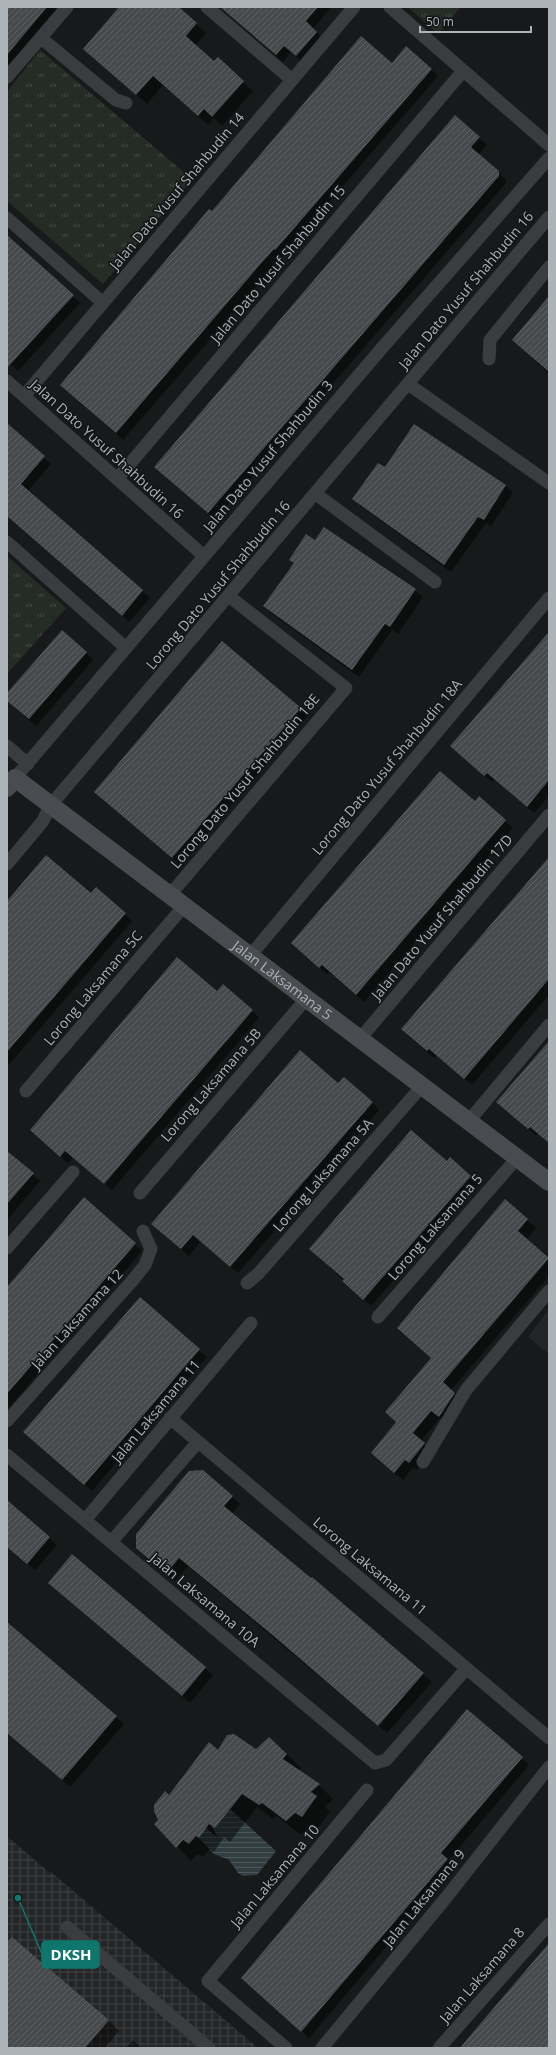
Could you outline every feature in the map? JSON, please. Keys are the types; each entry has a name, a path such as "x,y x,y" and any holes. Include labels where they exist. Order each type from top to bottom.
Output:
{"street":[{"path":"7,77 67,7"},
{"path":"207,7 292,80"},
{"name":"Jalan Dato Yusuf Shahbudin 14","path":"24,396 354,7"},
{"path":"390,7 549,145"},
{"path":"41,38 116,100 126,103"},
{"name":"Jalan Dato Yusuf Shahbudin 15","path":"117,479 463,71"},
{"name":"Jalan Dato Yusuf Shahbudin 3","path":"11,783 382,348 549,158"},
{"name":"Jalan Dato Yusuf Shahbudin 16","path":"408,384 549,217"},
{"path":"7,218 103,303"},
{"path":"489,359 490,340 549,267"},
{"name":"Jalan Dato Yusuf Shahbudin 16","path":"7,381 204,556"},
{"path":"408,384 549,483"},
{"name":"Lorong Dato Yusuf Shahbudin 16","path":"7,864 43,821 50,806 230,596 408,384"},
{"path":"316,494 435,582"},
{"path":"7,542 126,648"},
{"name":"Lorong Dato Yusuf Shahbudin 18E","path":"169,896 346,688 230,596"},
{"name":"Lorong Dato Yusuf Shahbudin 18A","path":"250,956 549,598"},
{"path":"7,746 28,764"},
{"name":"Jalan Laksamana 5","path":"11,783 50,806 549,1182"},
{"name":"Jalan Dato Yusuf Shahbudin 17D","path":"360,1040 549,815"},
{"name":"Lorong Laksamana 5C","path":"26,1091 184,906"},
{"name":"Lorong Laksamana 5B","path":"140,1193 306,999"},
{"path":"468,1122 549,1025"},
{"name":"Lorong Laksamana 5A","path":"247,1283 258,1274 422,1086"},
{"name":"Lorong Laksamana 5","path":"378,1317 517,1158"},
{"path":"7,1248 73,1172"},
{"name":"Jalan Laksamana 12","path":"7,1421 145,1265 151,1249 143,1231"},
{"path":"423,1462 466,1390 549,1291"},
{"name":"Jalan Laksamana 11","path":"85,1520 251,1323"},
{"name":"Lorong Laksamana 11","path":"170,1418 549,1738"},
{"path":"111,1542 198,1442"},
{"name":"Jalan Laksamana 10A","path":"7,1456 376,1763 386,1760 466,1669"},
{"name":"Jalan Laksamana 9","path":"322,2048 445,1899 549,1767"},
{"name":"Jalan Laksamana 10","path":"286,2048 208,1981 367,1790"},
{"name":"Jalan Laksamana 8","path":"439,2048 549,1924"},
{"path":"66,1928 209,2048"}],"shaded area":[{"path":"549,1309 549,1354 528,1337"},
{"path":"230,1809 276,1851 257,1875 243,1876 238,1873 229,1860 214,1854 199,1838 206,1828 218,1838 211,1825 215,1828"},
{"path":"7,1836 50,1873 51,1872 258,2048 7,2048"}],"green space":[{"path":"408,7 461,7 438,34"},
{"path":"40,50 192,179 103,284 7,201 7,92"},
{"path":"7,556 66,608 7,674"}],"building":[{"path":"7,7 47,7 7,55"},
{"path":"119,7 179,7 197,23 186,36 214,61 218,57 244,81 212,117 204,109 198,116 153,76 136,95 83,49"},
{"path":"220,7 318,7 306,21 317,32 296,56 284,46 276,55"},
{"path":"361,36 392,63 406,46 432,69 284,240 257,268 116,433 60,385 209,209 212,211"},
{"path":"455,115 480,137 471,147 499,171 499,176 208,513 154,467"},
{"path":"7,235 74,295 7,368"},
{"path":"549,296 549,372 512,340"},
{"path":"7,423 45,456 21,484 143,590 122,616 7,516"},
{"path":"414,424 506,485 484,520 478,517 444,565 352,499 378,463 385,467"},
{"path":"324,527 416,589 390,627 385,624 352,670 263,606 294,563 289,560 306,534 315,540"},
{"path":"62,630 87,652 29,719 7,701 7,693"},
{"path":"549,632 549,780 527,807 487,773 484,776 450,746"},
{"path":"222,641 301,708 172,858 94,792"},
{"path":"440,771 475,801 479,796 506,820 356,995 322,965 319,968 291,943"},
{"path":"46,855 91,893 96,887 126,913 7,1052 7,901"},
{"path":"549,857 549,979 464,1079 429,1049 427,1051 401,1029"},
{"path":"177,957 217,991 223,984 253,1010 104,1184 65,1151 60,1157 30,1130"},
{"path":"549,1041 549,1143 530,1127 528,1129 496,1102"},
{"path":"300,1050 338,1083 344,1077 373,1102 230,1267 193,1235 181,1249 151,1224"},
{"path":"411,1130 447,1161 450,1157 471,1176 363,1300 342,1281 344,1279 309,1249"},
{"path":"7,1151 34,1173 7,1204"},
{"path":"84,1197 136,1243 7,1394 7,1287"},
{"path":"505,1199 528,1219 518,1231 549,1258 443,1382 455,1393 439,1417 431,1411 413,1433 425,1443 409,1463 405,1460 394,1473 371,1453 396,1422 385,1412 431,1358 397,1328"},
{"path":"140,1297 200,1349 84,1485 23,1432"},
{"path":"203,1470 233,1496 224,1506 311,1578 312,1577 424,1673 378,1726 276,1638 179,1558 166,1574 136,1548 136,1534 189,1471"},
{"path":"7,1500 50,1537 27,1564 7,1547"},
{"path":"72,1554 206,1667 182,1696 48,1583"},
{"path":"7,1622 117,1716 62,1780 7,1733"},
{"path":"467,1709 523,1757 441,1853 448,1859 301,2032 241,1978"},
{"path":"234,1734 256,1749 269,1737 287,1754 283,1759 320,1784 311,1792 317,1796 302,1817 295,1813 286,1821 262,1803 259,1805 242,1794 215,1828 209,1824 199,1838 196,1836 189,1844 183,1840 176,1848 154,1824 158,1820 154,1811 154,1805 165,1791 169,1795 209,1742 218,1750 227,1735"},
{"path":"12,1937 109,2020 85,2048 7,2048 7,1943"},
{"path":"549,1943 549,2048 460,2048 469,2037"}],"place":[{"name":"DKSH","path":"18,1898"}]}
